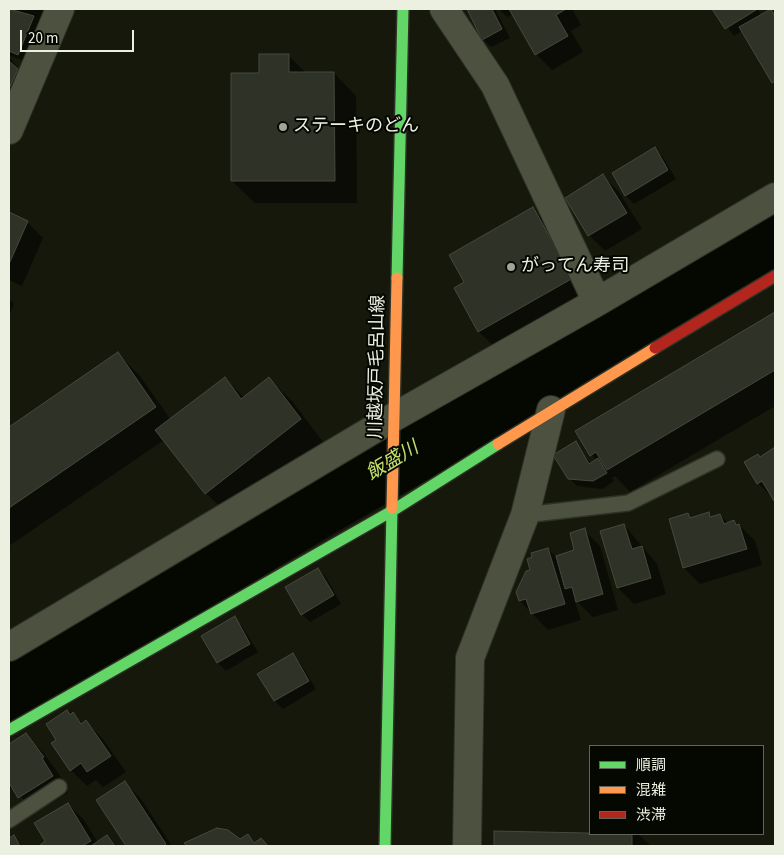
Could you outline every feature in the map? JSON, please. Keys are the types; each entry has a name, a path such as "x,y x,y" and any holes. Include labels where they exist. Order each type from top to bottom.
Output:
{"street":[{"path":"9,130 60,9"},
{"name":"川越坂戸毛呂山線","path":"384,846 403,9"},
{"path":"444,9 495,85 597,302"},
{"path":"9,647 394,417 597,302 775,197"},
{"path":"9,730 392,511 551,410 775,276"},
{"path":"467,846 470,658 525,515 551,410"}],"lane":[{"path":"525,515 628,503 717,459"},
{"path":"9,820 59,787"}],"building":[{"path":"9,9 34,16 18,55 9,51"},
{"path":"467,9 492,9 502,29 482,40"},
{"path":"509,9 566,9 556,15 568,36 535,55"},
{"path":"712,9 756,9 756,10 725,29"},
{"path":"771,9 775,17 775,81 772,83 739,27"},
{"name":"ステーキのどん","path":"259,54 289,54 289,72 334,72 335,181 231,181 231,73 259,73"},
{"path":"9,61 18,69 9,89"},
{"path":"655,147 668,170 625,196 612,173"},
{"path":"603,174 627,213 588,236 565,198"},
{"name":"がってん寿司","path":"533,207 573,278 478,332 454,288 464,282 449,255"},
{"path":"9,212 28,221 9,264"},
{"path":"775,312 775,370 607,470 596,452 590,456 575,431"},
{"path":"118,352 156,407 9,508 9,427"},
{"path":"225,377 241,399 269,377 301,419 205,494 155,430"},
{"path":"576,441 589,464 598,458 607,473 593,481 568,479 553,455"},
{"path":"775,447 774,501 762,481 757,484 744,462 758,454 760,457"},
{"path":"709,512 710,517 720,514 724,524 734,520 736,525 739,524 747,549 683,568 669,519 688,513 690,518"},
{"path":"624,524 632,549 642,546 651,578 617,588 600,531"},
{"path":"585,528 603,594 576,602 572,587 565,589 556,556 574,550 570,533"},
{"path":"548,548 565,604 531,614 526,599 519,601 516,592 526,571 530,570 527,559 532,557 531,553"},
{"path":"318,568 334,595 301,615 285,587"},
{"path":"235,616 250,644 217,663 201,636"},
{"path":"293,653 309,681 274,701 257,674"},
{"path":"67,710 70,715 73,712 81,724 86,720 111,756 87,772 81,763 70,771 51,743 56,740 46,724"},
{"path":"26,733 44,757 42,758 53,776 18,798 9,783 9,744"},
{"path":"125,781 166,844 163,846 126,846 96,800"},
{"path":"68,803 91,841 82,846 39,846 45,841 34,823"},
{"path":"217,828 228,830 240,839 248,834 254,843 261,838 268,846 187,846 184,843"},
{"path":"494,831 632,835 632,846 494,846"},
{"path":"14,835 20,846 9,846 9,838"},
{"path":"107,835 115,846 91,846"}],"waterway":[{"name":"飯盛川","path":"9,688 318,503 577,354 775,232"}],"traffic: fast":[{"path":"397,278 403,9"},
{"path":"9,730 392,511 498,444"},
{"path":"385,846 392,508"}],"traffic: slow":[{"path":"392,508 397,278"},
{"path":"498,444 655,348"}],"traffic: jam":[{"path":"655,348 775,276"}],"place":[{"name":"ステーキのどん","path":"283,127"},
{"name":"がってん寿司","path":"511,267"}]}
